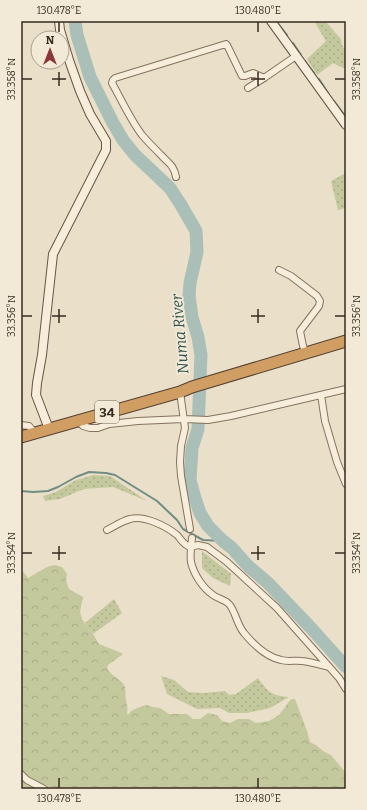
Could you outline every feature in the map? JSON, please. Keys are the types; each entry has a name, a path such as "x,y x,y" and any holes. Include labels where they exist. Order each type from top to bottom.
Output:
{"highway":[{"name":"34","path":"21,437 180,392 192,387 346,341"}],"street":[{"path":"49,429 36,395 53,254 106,150 106,141 90,114 80,91 69,60 60,30 59,21"},
{"path":"271,21 346,124"},
{"path":"176,178 172,165 165,160 141,134 112,83 113,80 115,78 226,44 242,76 253,73 264,78"},
{"path":"248,88 296,56"},
{"path":"279,270 291,276 317,296 320,302 319,306 300,331 306,353"},
{"path":"78,420 83,426 98,428 109,424 138,421 184,419 208,420 346,389"},
{"path":"180,392 185,428 181,446 181,476 190,529"},
{"path":"321,395 325,421 337,462 346,484"},
{"path":"21,425 29,426 35,433"},
{"path":"107,530 131,519 140,518 169,529 188,546 207,547 227,562 277,608 339,678 346,689"},
{"path":"192,538 191,562 193,569 203,587 214,596 228,603 243,632 263,651 274,658 282,660 302,660 329,667"},
{"path":"21,774 27,780 44,789"}],"green space":[{"path":"314,21 325,21 341,39 342,45 346,52 346,68 333,63 317,75 307,59 326,41"},
{"path":"346,173 346,208 338,210 331,181"},
{"path":"93,475 110,476 147,501 113,487 84,489 60,499 45,501 43,496 56,492 76,480"},
{"path":"202,551 231,574 230,586 213,578 202,568"},
{"path":"54,565 62,567 67,574 66,580 69,589 83,597 80,612 82,619 99,644 123,654 108,665 107,668 111,674 125,687 128,715 131,711 147,705 160,708 169,714 187,714 193,719 200,719 208,713 217,715 222,721 230,723 238,719 249,719 256,723 269,721 279,715 291,699 295,699 310,742 331,755 346,773 346,789 21,789 21,569 28,578 47,567"},
{"path":"114,599 122,613 93,634 85,623"},
{"path":"161,676 174,680 188,692 204,693 225,691 229,695 236,694 258,678 265,687 274,694 289,697 270,708 247,713 229,713 220,708 197,709 167,694"}],"waterway":[{"name":"Numa River","path":"75,21 77,35 90,77 113,123 123,140 135,155 170,188 196,231 197,252 190,283 189,296 192,317 198,337 201,355 198,429 192,448 190,480 200,513 208,526 232,548 248,566 268,583 346,667"},
{"path":"276,21 287,35"},
{"path":"293,43 301,55"},
{"path":"305,61 314,73"},
{"path":"319,79 328,93"},
{"path":"334,101 346,117"},
{"path":"21,491 48,491 89,472 115,475 157,501 177,520 183,529 203,540 223,541"}]}
